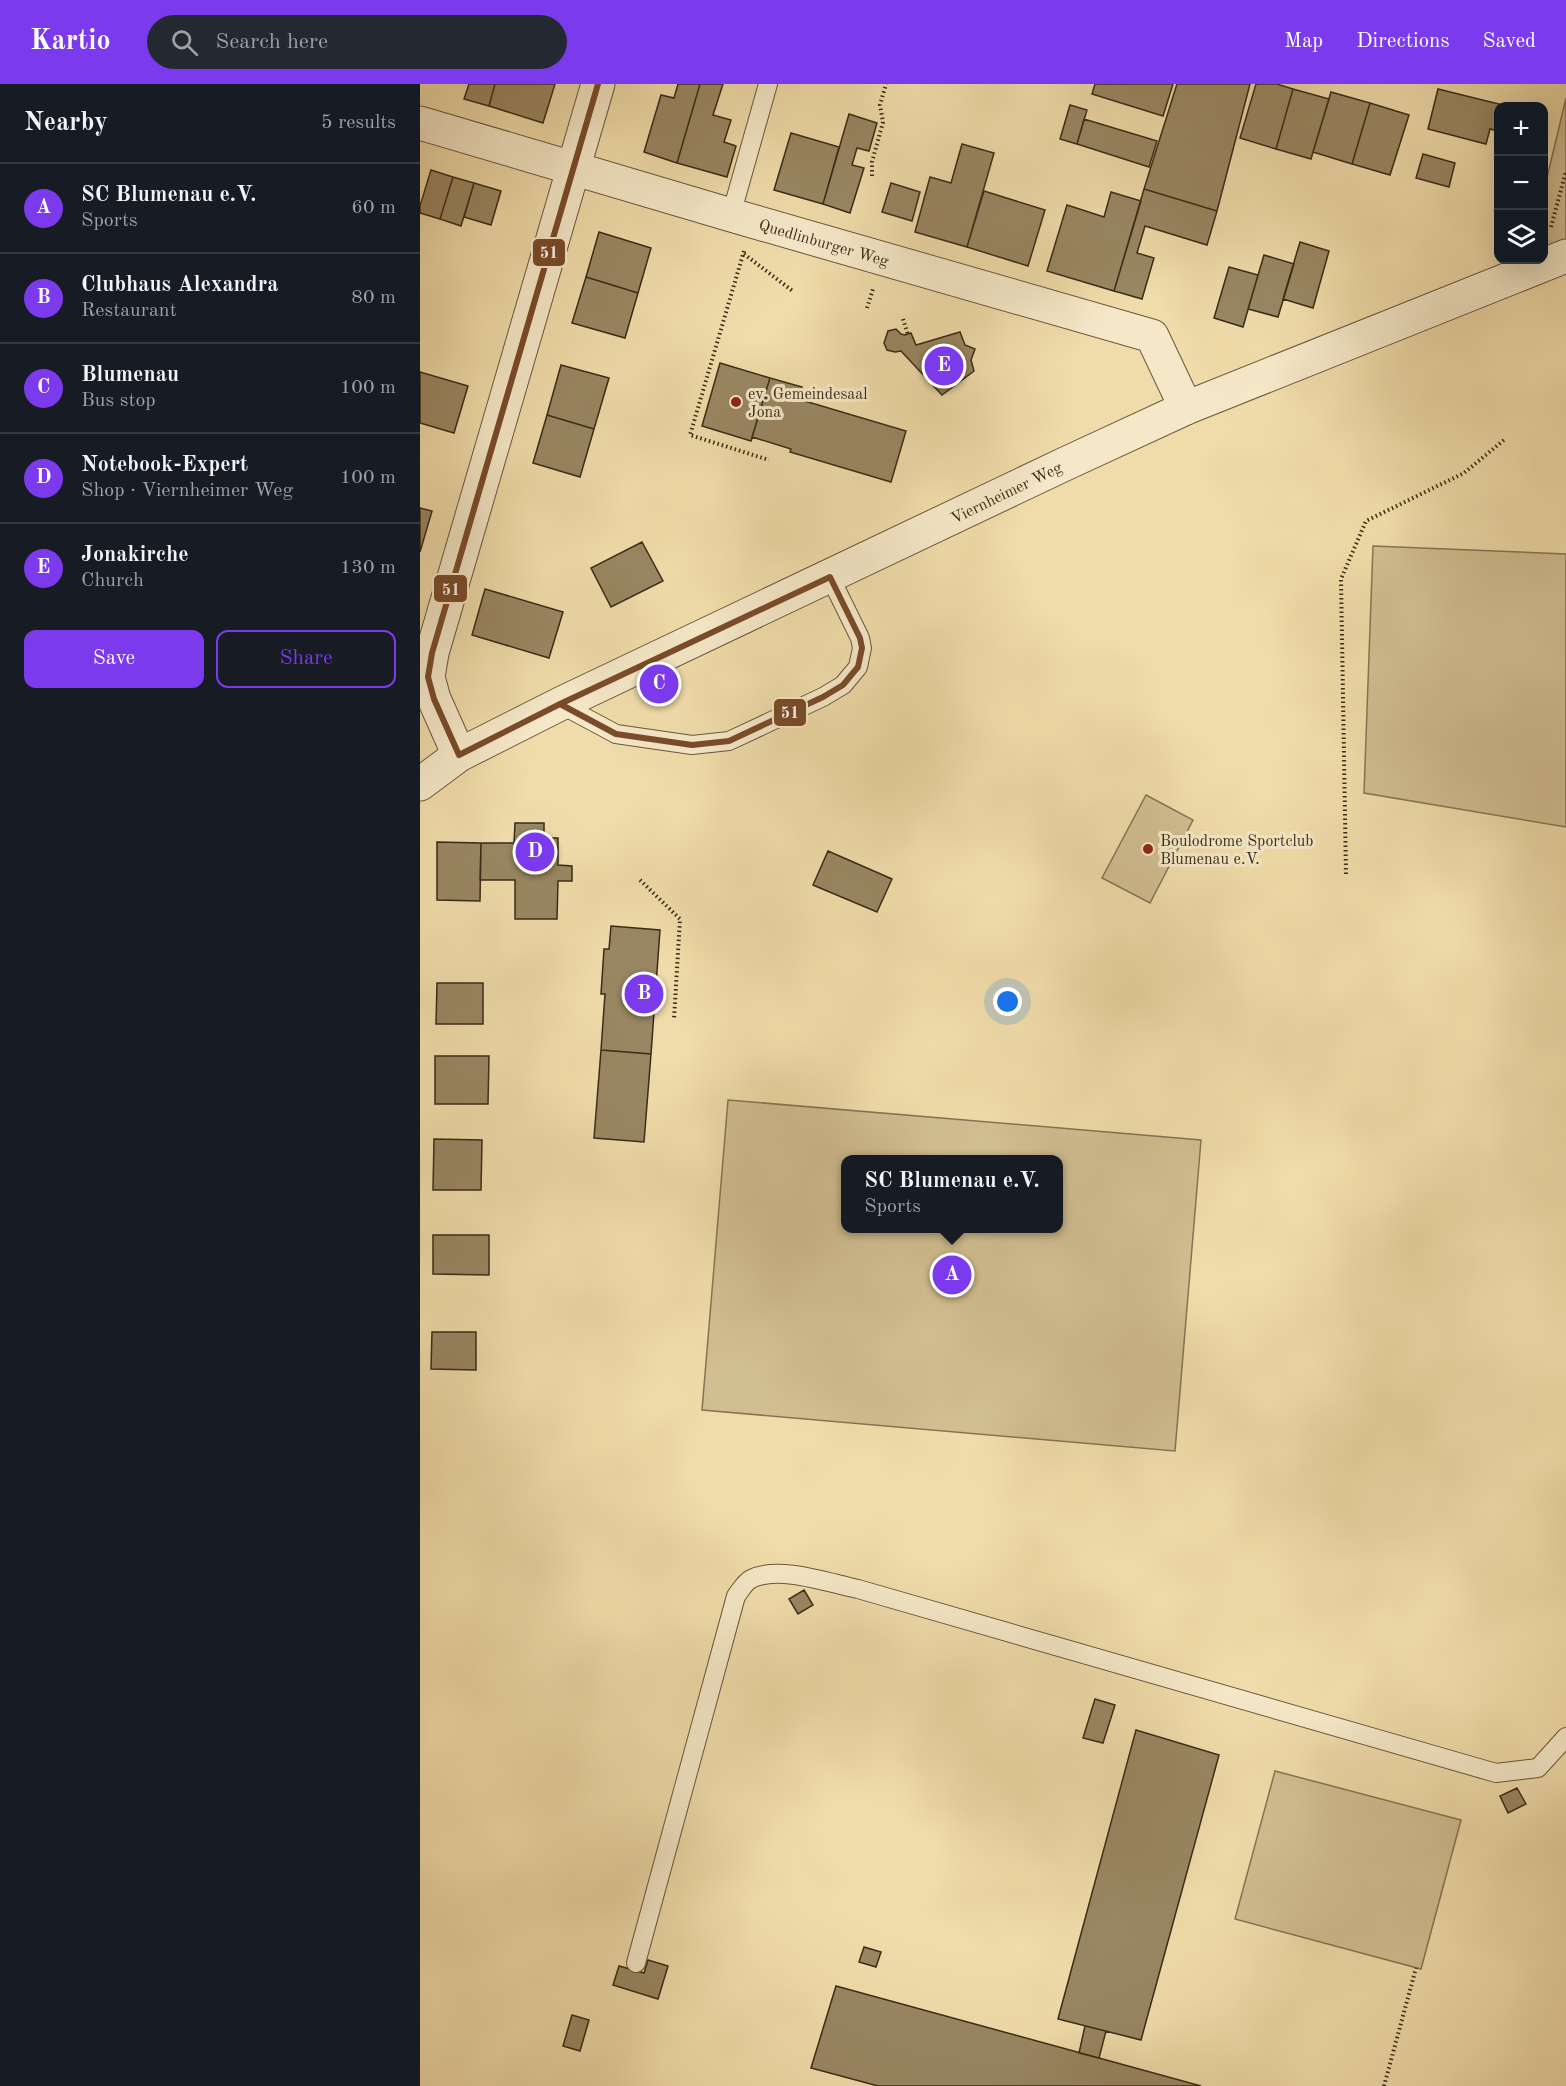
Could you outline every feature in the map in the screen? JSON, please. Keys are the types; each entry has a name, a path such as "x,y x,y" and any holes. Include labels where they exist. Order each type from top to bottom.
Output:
{"street":[{"path":"459,755 434,699 429,677 432,653 598,84"},
{"name":"Quedlinburger Weg","path":"420,123 1152,336 1186,408"},
{"name":"Viernheimer Weg","path":"420,784 459,755 560,704 1067,463 1186,408 1558,246"},
{"name":"Viernheimer Weg","path":"420,762 459,755"}],"lane":[{"path":"742,218 768,84"},
{"path":"560,704 616,734 692,745 719,743 740,737 823,697 843,685 858,667 861,657 860,638 830,577"},
{"path":"636,1963 736,1596 749,1580 768,1574 787,1574 858,1589 1496,1773 1538,1768 1566,1737"}],"path":[{"path":"872,176 872,162 883,122 879,105 886,84"},
{"path":"1558,246 1566,171"},
{"path":"742,218 743,254 690,435 769,460"},
{"path":"743,254 794,292"},
{"path":"903,319 908,335"},
{"path":"1346,874 1341,579 1366,521 1464,473 1503,440"},
{"path":"640,880 680,919 674,1019"},
{"path":"1384,2086 1416,1968"}],"shaded area":[{"path":"1566,98 1566,243 1548,247 1548,173"},
{"path":"1373,546 1566,554 1566,827 1364,793"},
{"name":"Boulodrome Sportclub Blumenau e.V.","path":"1146,795 1193,820 1150,903 1102,878"},
{"path":"728,1100 1201,1140 1175,1451 702,1410"},
{"path":"1275,1771 1461,1820 1421,1969 1235,1919"}],"building":[{"path":"469,84 495,84 489,106 464,99"},
{"path":"495,84 555,84 543,123 489,106"},
{"path":"678,84 700,84 677,163 644,152 661,95 674,98"},
{"path":"700,84 723,84 713,115 731,120 724,142 736,146 727,177 677,163"},
{"path":"1095,84 1173,84 1163,116 1092,94"},
{"path":"1177,84 1250,84 1217,211 1144,189"},
{"path":"1256,84 1277,84 1293,89 1276,149 1240,138"},
{"path":"1293,89 1329,99 1311,159 1276,149"},
{"path":"1438,89 1494,103 1494,130 1490,129 1486,144 1428,129"},
{"path":"1331,92 1370,103 1352,164 1313,152"},
{"path":"1370,103 1409,115 1390,175 1352,164"},
{"path":"1070,105 1087,110 1077,144 1060,139"},
{"path":"849,114 877,123 869,151 857,148 852,165 864,168 850,213 823,204"},
{"path":"1084,119 1157,141 1149,167 1077,144"},
{"path":"791,133 839,147 823,204 774,190"},
{"path":"962,144 994,153 967,247 915,232 930,177 951,183"},
{"path":"1423,154 1455,163 1449,187 1416,178"},
{"path":"431,170 453,177 440,219 420,213"},
{"path":"453,177 474,183 461,226 440,219"},
{"path":"474,183 501,191 491,225 464,217"},
{"path":"891,183 920,192 912,221 882,212"},
{"path":"1144,189 1217,211 1207,245 1145,226 1137,253 1154,258 1142,299 1114,291"},
{"path":"984,191 1045,210 1028,266 967,247"},
{"path":"1111,192 1141,201 1114,291 1047,271 1067,205 1104,217"},
{"path":"599,232 651,248 638,293 586,277"},
{"path":"1300,242 1329,251 1313,308 1283,299"},
{"path":"1264,255 1294,264 1278,317 1248,309"},
{"path":"1229,267 1258,275 1243,327 1214,318"},
{"path":"586,277 638,293 625,338 572,323"},
{"path":"896,329 901,334 911,333 916,345 960,332 965,345 975,349 971,360 974,371 942,395 901,351 887,350 884,343 888,331"},
{"name":"ev. Gemeindesaal Jona","path":"720,363 770,378 751,441 702,426"},
{"path":"561,365 609,378 594,429 547,415"},
{"path":"420,372 468,386 454,433 420,423"},
{"path":"770,378 802,387 798,399 906,431 891,482 790,452 791,449 752,437"},
{"path":"547,415 594,429 580,477 533,463"},
{"path":"420,508 432,511 420,552"},
{"path":"642,542 663,581 611,607 591,568"},
{"path":"485,589 563,612 549,658 472,635"},
{"path":"515,823 544,823 544,838 558,838 558,865 572,866 572,881 558,881 557,919 515,919 515,880 480,880 481,843 514,843"},
{"path":"437,842 481,843 480,901 437,900"},
{"path":"828,851 892,879 877,912 813,885"},
{"path":"611,926 660,930 651,1054 601,1050 605,994 601,994 604,949 609,949"},
{"path":"437,983 483,983 483,1024 436,1024"},
{"path":"601,1050 651,1054 644,1142 594,1138"},
{"path":"435,1056 489,1056 488,1104 435,1104"},
{"path":"434,1139 482,1140 481,1190 433,1190"},
{"path":"433,1235 489,1235 489,1275 433,1274"},
{"path":"432,1332 476,1332 476,1370 431,1369"},
{"path":"804,1590 813,1605 798,1614 789,1599"},
{"path":"1095,1699 1115,1705 1103,1743 1083,1738"},
{"path":"1136,1730 1219,1755 1141,2040 1058,2019"},
{"path":"1517,1788 1526,1804 1508,1813 1500,1796"},
{"path":"864,1947 881,1952 876,1967 859,1962"},
{"path":"648,1960 668,1966 658,1999 613,1985 619,1966 644,1973"},
{"path":"836,1986 1201,2086 878,2086 811,2068"},
{"path":"572,2015 589,2020 580,2051 563,2046"},
{"path":"1085,2026 1106,2031 1099,2058 1079,2053"}],"transit line":[{"name":"51","path":"459,755 434,699 428,677 432,653 598,84"},
{"name":"51","path":"830,577 860,638 862,648 858,667 843,685 823,697 729,741 692,745 616,734 560,704 830,577"},
{"name":"51","path":"459,755 560,704"}],"place":[{"name":"Jonakirche","path":"944,366"},
{"name":"ev. Gemeindesaal Jona","path":"736,402"},
{"name":"Blumenau","path":"659,684"},
{"name":"Boulodrome Sportclub Blumenau e.V.","path":"1148,849"},
{"name":"Notebook-Expert","path":"535,852"},
{"name":"Clubhaus Alexandra","path":"644,994"},
{"name":"SC Blumenau e.V.","path":"952,1275"}]}
